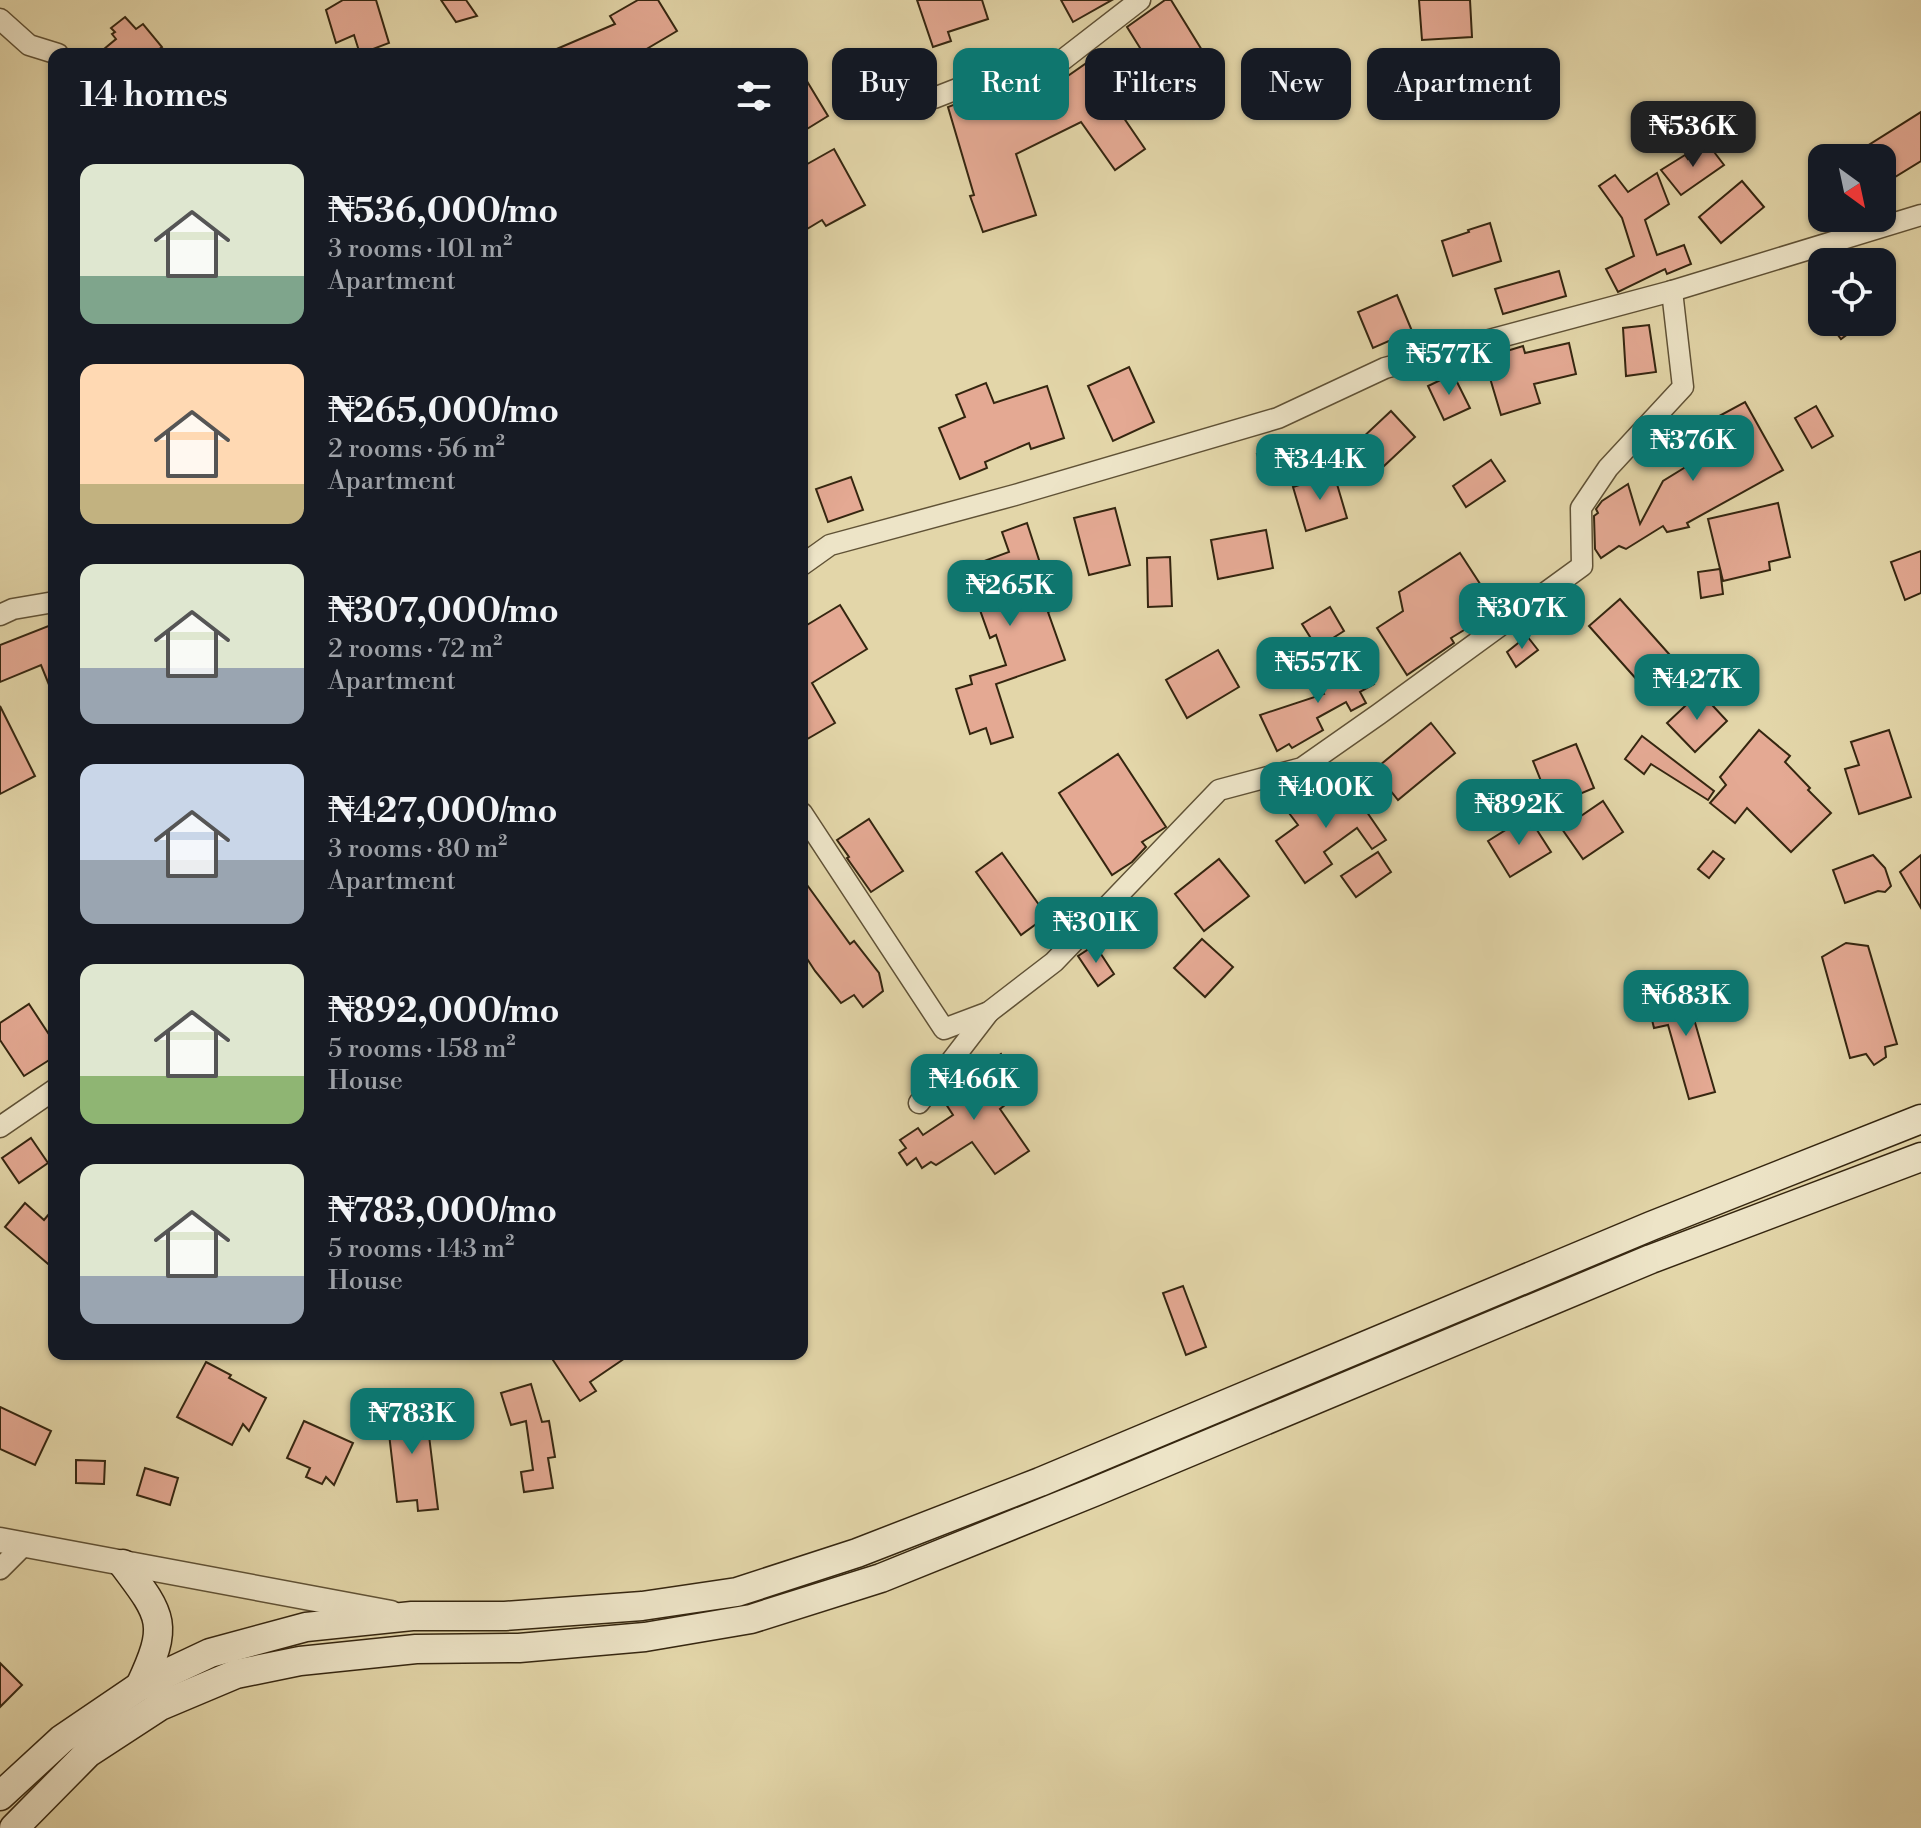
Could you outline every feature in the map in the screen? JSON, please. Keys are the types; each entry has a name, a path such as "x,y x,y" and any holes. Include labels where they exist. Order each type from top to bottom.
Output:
{"main road":[{"path":"0,1796 62,1739 140,1686 210,1653 306,1627 412,1616 505,1616 642,1606 737,1592 842,1558 1040,1482 1651,1226 1921,1119"},
{"path":"14,1828 88,1753 160,1706 236,1674 300,1661 416,1649 519,1648 645,1637 751,1619 881,1578 1651,1259 1921,1157"},
{"path":"123,1564 148,1597 159,1628 156,1649 140,1686"}],"street":[{"path":"937,97 1011,68 1060,62 1140,0"},
{"path":"0,19 29,45 48,51"},
{"path":"808,561 830,545 1278,418 1385,368 1672,291 1921,215"},
{"path":"919,1103 989,1012 1054,962 1219,790 1302,768 1582,566 1581,508 1608,468 1683,387 1672,291"},
{"path":"0,615 13,609 48,603"},
{"path":"808,822 944,1029 989,1012"},
{"path":"0,1127 48,1094"},
{"path":"0,1569 12,1542 412,1616"}],"building":[{"path":"343,0 376,0 389,43 376,48 358,48 354,35 336,43 326,10"},
{"path":"441,0 466,0 477,16 456,22"},
{"path":"638,0 658,0 677,31 648,48 559,48 615,24 610,16"},
{"path":"917,0 982,0 988,19 948,32 951,41 933,47"},
{"path":"1061,0 1112,0 1073,22"},
{"path":"1165,0 1171,0 1201,48 1140,48 1127,27"},
{"path":"1419,0 1470,0 1472,37 1422,40"},
{"path":"125,17 136,29 143,24 162,47 105,48 116,39 111,28"},
{"path":"1085,64 1085,120 1125,120 1145,149 1115,170 1081,122 1016,154 1036,215 983,232 970,196 974,195 948,107 953,105 953,120 1069,120 1069,75"},
{"path":"808,83 828,116 808,128"},
{"path":"1921,112 1921,161 1896,176 1896,144 1870,144"},
{"path":"1708,144 1724,165 1681,195 1661,170 1685,155 1688,159"},
{"path":"834,149 865,205 826,226 822,220 808,228 808,164"},
{"path":"1657,173 1669,204 1645,220 1657,255 1684,245 1691,264 1667,274 1665,269 1618,292 1606,269 1634,256 1622,218 1599,186 1615,175 1628,192"},
{"path":"1742,181 1764,207 1721,243 1699,217"},
{"path":"1490,223 1501,261 1453,276 1442,241"},
{"path":"1559,271 1566,296 1503,314 1495,289"},
{"path":"1397,295 1412,331 1373,348 1358,312"},
{"path":"1649,325 1656,372 1626,376 1623,328"},
{"path":"1569,343 1576,374 1534,384 1540,403 1501,415 1484,358 1523,346 1525,353"},
{"path":"1129,367 1154,422 1113,441 1088,386"},
{"path":"1453,374 1470,408 1444,420 1428,386"},
{"path":"986,383 994,403 1047,386 1064,438 1031,449 1029,443 985,462 987,468 960,479 939,428 965,417 956,395"},
{"path":"1745,402 1783,470 1687,523 1689,527 1667,532 1663,526 1626,549 1619,546 1601,558 1595,549 1594,516 1602,501 1628,484 1640,524 1663,481 1710,452 1697,428"},
{"path":"1816,406 1833,436 1812,448 1795,418"},
{"path":"1391,411 1415,437 1384,466 1360,440"},
{"path":"1285,445 1292,468 1264,477 1257,454"},
{"path":"1491,460 1505,481 1466,507 1453,486"},
{"path":"1334,474 1347,518 1306,531 1293,487"},
{"path":"851,477 863,510 828,522 816,489"},
{"path":"1778,503 1790,557 1769,562 1770,570 1723,581 1708,519"},
{"path":"1115,508 1130,565 1089,575 1074,518"},
{"path":"1027,523 1055,609 1048,612 1065,660 996,684 1013,737 991,744 986,728 970,734 956,689 972,684 970,676 1006,665 996,635 990,638 965,568 1009,552 1002,532"},
{"path":"1266,530 1273,568 1218,579 1211,540"},
{"path":"1921,551 1921,593 1905,600 1891,562"},
{"path":"1460,553 1497,610 1451,638 1454,643 1407,675 1377,628 1403,611 1399,592"},
{"path":"1170,557 1172,606 1148,607 1147,558"},
{"path":"1720,569 1723,594 1701,598 1698,572"},
{"path":"1620,599 1669,654 1638,681 1589,626"},
{"path":"840,605 867,649 812,683 835,723 808,739 808,624"},
{"path":"1330,607 1344,631 1317,648 1302,624"},
{"path":"48,626 48,682 41,665 0,682 0,645"},
{"path":"1527,636 1538,650 1516,667 1507,652"},
{"path":"1218,650 1239,687 1187,718 1166,680"},
{"path":"1353,658 1363,663 1374,684 1360,692 1366,703 1351,711 1346,702 1317,718 1323,730 1292,748 1289,744 1277,751 1260,715 1324,694 1316,678"},
{"path":"1700,692 1727,721 1695,752 1667,723"},
{"path":"0,706 35,776 0,794"},
{"path":"1431,723 1455,753 1398,800 1374,770"},
{"path":"1759,730 1790,756 1785,762 1831,813 1791,852 1747,808 1735,823 1710,803 1726,785 1720,777"},
{"path":"1889,730 1911,797 1859,814 1845,769 1859,765 1851,742"},
{"path":"1642,736 1714,791 1708,800 1651,764 1644,774 1625,759"},
{"path":"1576,744 1594,788 1551,806 1533,761"},
{"path":"1118,754 1166,827 1142,842 1146,847 1132,862 1112,875 1059,793"},
{"path":"1347,783 1386,840 1372,849 1357,828 1324,852 1332,864 1305,883 1276,841 1298,825 1289,813 1322,789 1328,797"},
{"path":"1603,801 1623,832 1583,859 1562,829"},
{"path":"1528,816 1551,852 1510,877 1488,841"},
{"path":"869,819 903,871 871,892 837,840"},
{"path":"1713,851 1724,859 1709,878 1698,869"},
{"path":"1378,852 1391,872 1356,897 1341,876"},
{"path":"1002,853 1047,916 1021,935 976,872"},
{"path":"1873,855 1885,868 1891,886 1885,892 1878,891 1845,903 1833,870"},
{"path":"1921,855 1921,908 1900,872"},
{"path":"1219,859 1249,896 1204,931 1175,894"},
{"path":"808,886 850,944 854,941 879,973 883,991 863,1007 854,995 841,1003 808,960"},
{"path":"1202,939 1233,967 1205,997 1174,968"},
{"path":"1846,943 1868,946 1897,1044 1885,1047 1886,1057 1874,1065 1866,1054 1850,1058 1822,957"},
{"path":"1095,945 1114,974 1098,986 1078,956"},
{"path":"1703,990 1709,1015 1694,1019 1715,1092 1689,1099 1668,1025 1654,1028 1648,1003"},
{"path":"29,1004 48,1033 48,1061 24,1076 0,1040 0,1023"},
{"path":"1001,1054 1024,1090 1000,1109 1029,1151 995,1174 972,1142 936,1165 931,1162 922,1168 916,1158 907,1165 899,1153 906,1148 900,1140 918,1128 923,1135 953,1115 942,1098"},
{"path":"31,1138 48,1163 19,1183 2,1158"},
{"path":"25,1203 44,1220 48,1215 48,1264 5,1227"},
{"path":"1183,1286 1206,1347 1186,1355 1163,1293"},
{"path":"553,1360 622,1360 590,1382 596,1391 580,1401"},
{"path":"206,1362 266,1398 249,1431 243,1424 232,1445 177,1417"},
{"path":"531,1384 542,1422 549,1421 555,1457 548,1458 553,1488 524,1492 521,1472 533,1470 526,1421 511,1425 501,1393"},
{"path":"425,1403 438,1509 418,1511 417,1500 397,1502 386,1408"},
{"path":"0,1407 51,1431 35,1465 0,1449"},
{"path":"304,1421 353,1443 334,1485 326,1477 322,1484 306,1477 310,1468 287,1458"},
{"path":"76,1460 105,1461 104,1484 76,1483"},
{"path":"145,1468 178,1478 170,1505 137,1495"},
{"path":"0,1663 22,1685 0,1707"}]}
